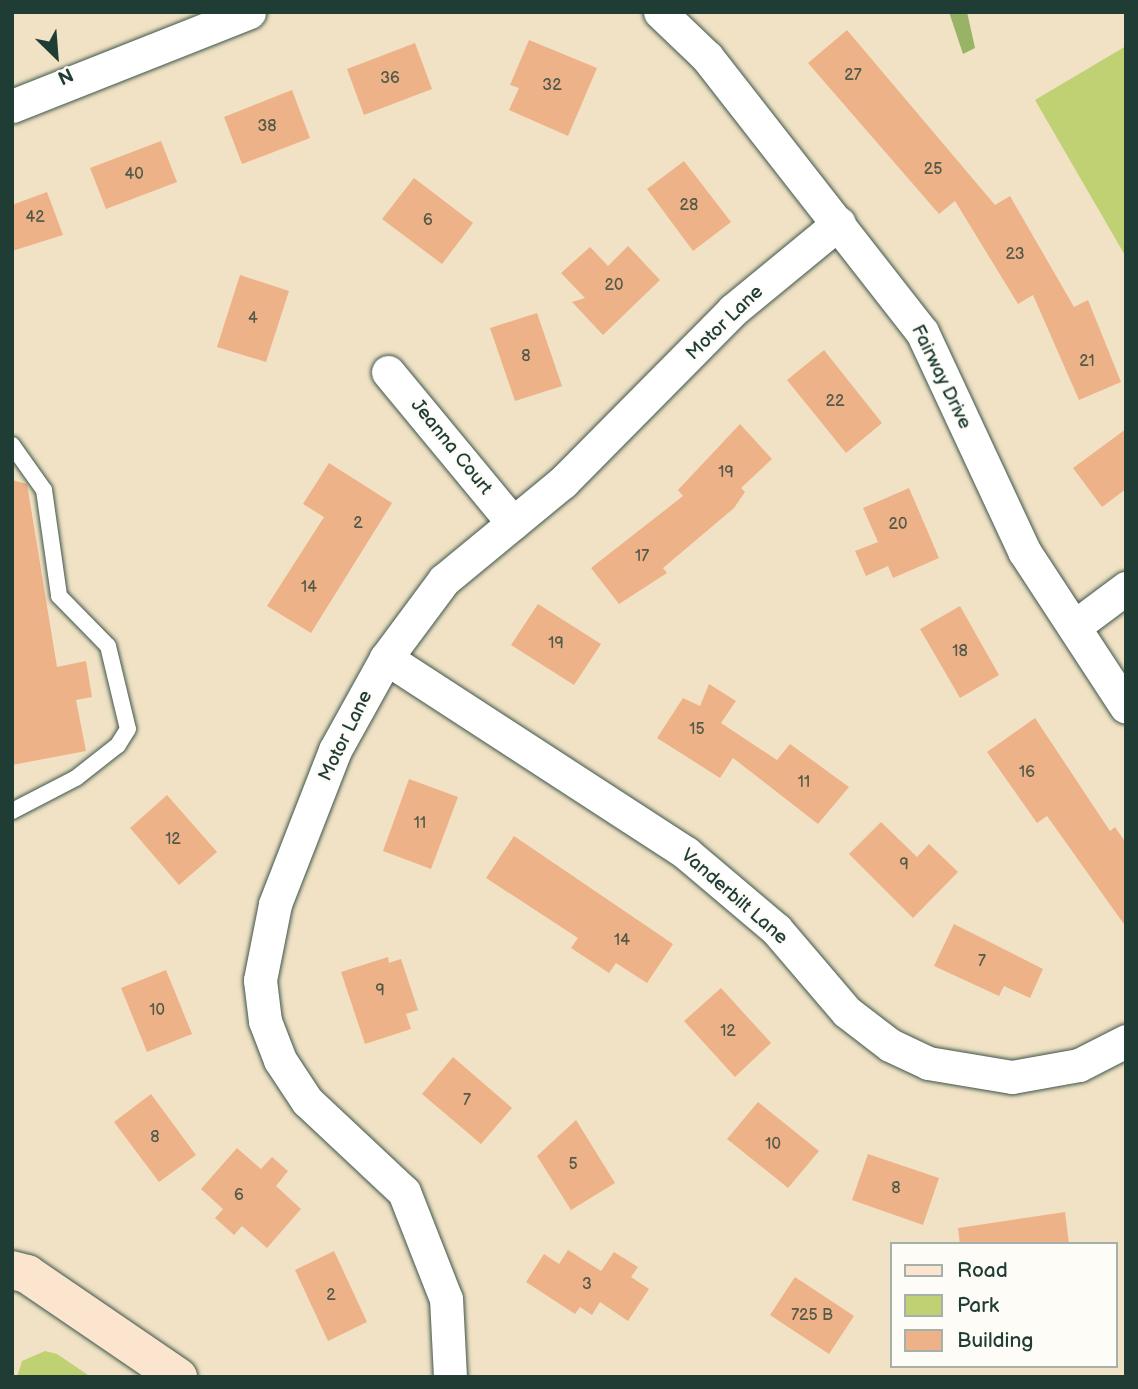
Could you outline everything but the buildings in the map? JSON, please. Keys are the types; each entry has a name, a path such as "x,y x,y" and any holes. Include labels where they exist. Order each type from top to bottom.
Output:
{"main road":[{"path":"12,1270 27,1274 178,1377"}],"street":[{"path":"12,106 249,12"},
{"name":"Fairway Drive","path":"660,12 707,57 922,332 1024,551 1126,707"},
{"name":"Motor Lane","path":"450,1377 446,1299 404,1192 307,1101 280,1060 260,980 275,904 335,750 386,658 444,580 626,424 733,310 839,223"},
{"name":"Jeanna Court","path":"388,372 513,523"},
{"path":"1075,626 1126,588"},
{"name":"Vanderbilt Lane","path":"386,658 686,853 776,929 847,1012 890,1045 928,1063 1012,1077 1079,1065 1126,1041"}],"lane":[{"path":"12,445 44,491 60,596 108,646 128,729 118,745 40,800 12,811"}],"green space":[{"path":"949,12 967,12 975,48 963,54"},
{"path":"1126,46 1126,257 1035,100"},
{"path":"45,1351 57,1354 91,1377 17,1377 22,1361"}]}
